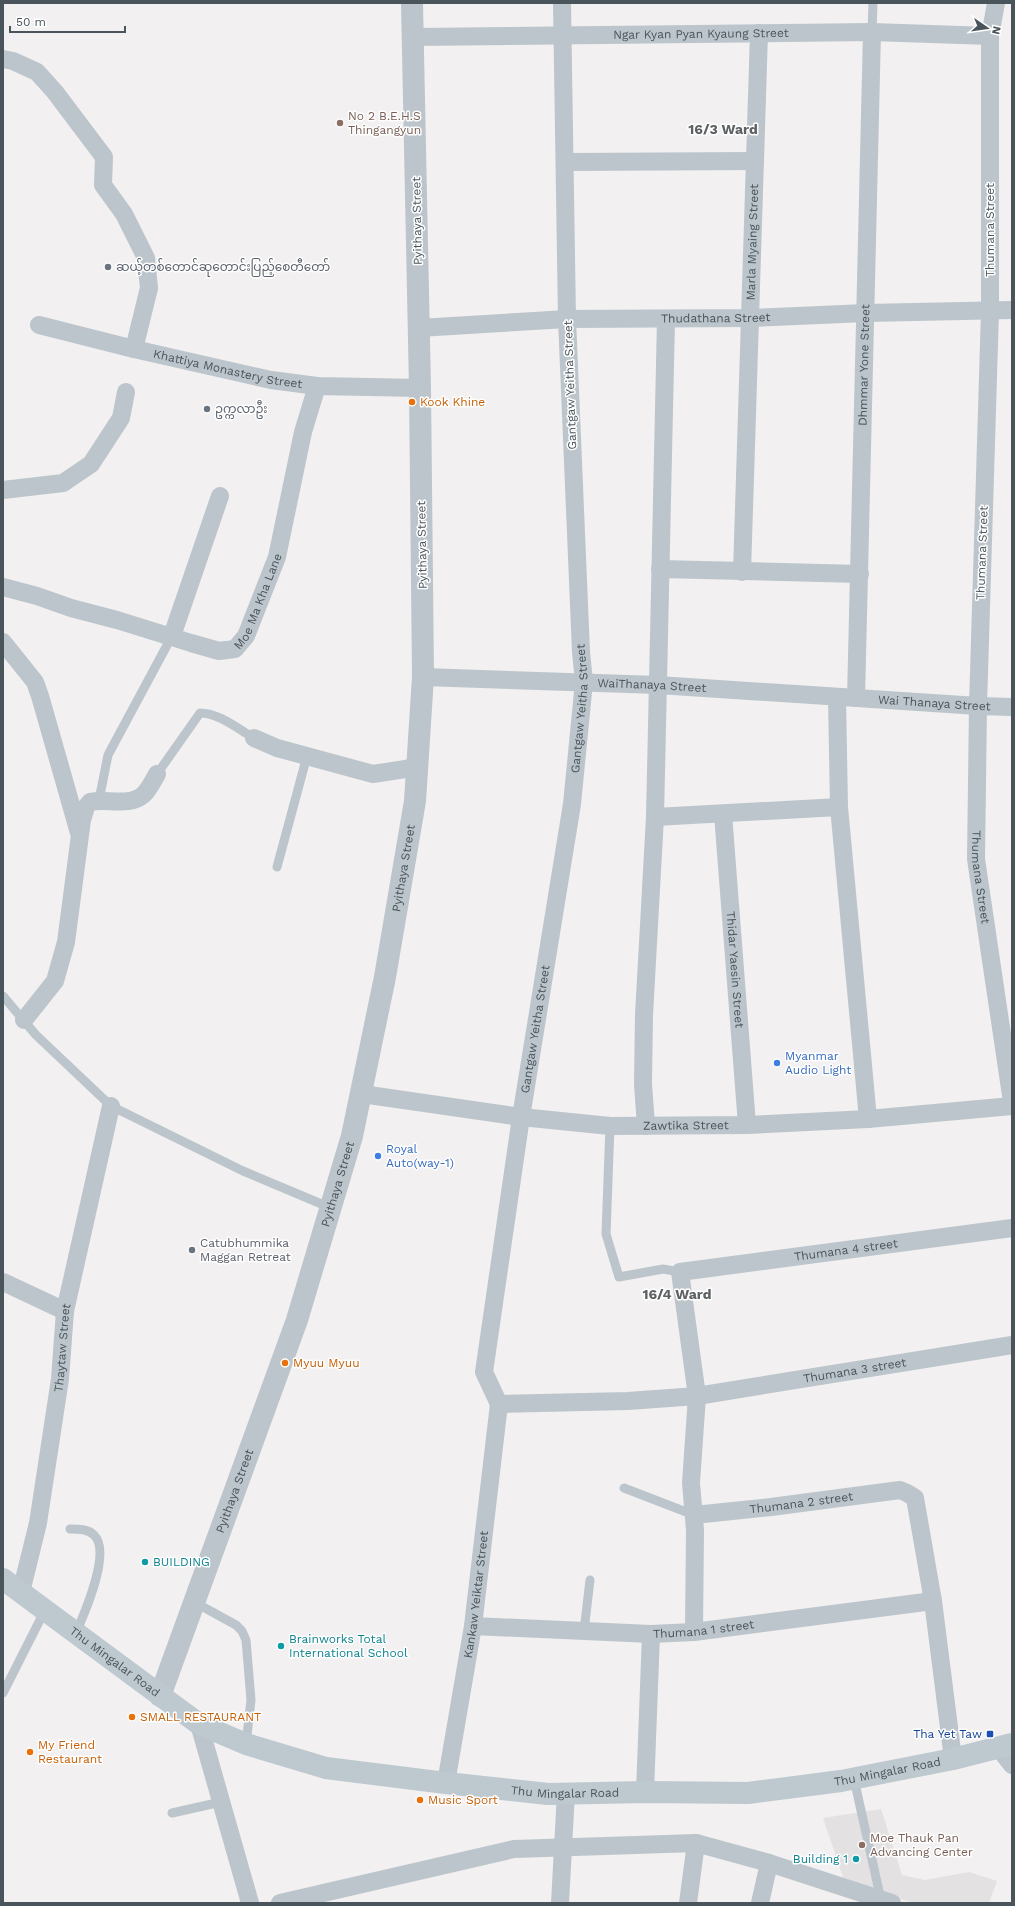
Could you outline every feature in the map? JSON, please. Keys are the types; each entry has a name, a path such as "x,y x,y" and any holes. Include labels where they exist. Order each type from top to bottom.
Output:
{"main road":[{"name":"Thu Mingalar Road","path":"3,1579 199,1724 246,1744 326,1768 446,1784 548,1794 748,1792 854,1779 953,1759 1005,1746"}],"street":[{"name":"Pyithaya Street","path":"160,1696 297,1320 352,1136 362,1094 393,931 415,801 423,677 420,388 412,3"},
{"name":"Gantgaw Yeitha Street","path":"499,1404 484,1372 521,1117 572,804 584,682 580,644 567,319 562,3"},
{"name":"Thumana Street","path":"996,3 990,36 990,311 978,706 976,859 1012,1102"},
{"name":"Ngar Kyan Pyan Kyaung Street","path":"413,38 872,32 990,36"},
{"name":"Dhmmar Yone Street","path":"856,698 872,32"},
{"name":"Marla Myaing Street","path":"742,572 759,33"},
{"path":"3,58 37,72 55,92 104,157 103,185 124,214 146,258 148,288 134,349"},
{"path":"564,162 755,161"},
{"name":"Thudathana Street","path":"419,328 567,319 750,318 866,313 1012,310"},
{"path":"646,1126 643,1084 644,1015 655,817 666,319"},
{"name":"Khattiya Monastery Street","path":"39,325 134,349 271,380 317,386 420,388"},
{"name":"Moe Ma Kha Lane","path":"3,587 219,651 235,649 246,636 277,557 304,432 317,386"},
{"path":"3,490 63,483 91,464 120,418 126,392"},
{"path":"172,636 220,496"},
{"path":"660,569 860,574"},
{"path":"3,642 35,682 80,836"},
{"name":"WaiThanaya Street","path":"423,677 658,685 856,698"},
{"path":"837,697 840,807 868,1118"},
{"name":"Wai Thanaya Street","path":"856,698 1012,707"},
{"path":"254,738 277,748 373,774 418,767"},
{"path":"24,1020 55,981 66,942 80,836 86,807 90,802 99,800 130,801 138,799 144,794 157,774"},
{"path":"655,817 840,807"},
{"name":"Thidar Yaesin Street","path":"723,814 747,1125"},
{"name":"Zawtika Street","path":"362,1094 521,1117 610,1126 747,1125 868,1118 1012,1106"},
{"name":"Thaytaw Street","path":"22,1592 38,1523 60,1379 65,1311 111,1106"},
{"name":"Thumana 4 street","path":"680,1272 1012,1228"},
{"path":"680,1272 697,1396 691,1483 694,1515 694,1632"},
{"path":"3,1282 65,1311"},
{"name":"Thumana 3 street","path":"499,1404 628,1401 697,1396 1012,1345"},
{"name":"Kankaw Yeiktar Street","path":"446,1784 473,1626 499,1404"},
{"name":"Thumana 2 street","path":"694,1515 770,1507 900,1490 914,1498 933,1601"},
{"path":"933,1601 953,1759"},
{"name":"Thumana 1 street","path":"473,1626 651,1634 694,1632 933,1601"},
{"path":"646,1792 651,1634"},
{"path":"199,1724 250,1903"},
{"path":"1005,1746 1012,1765"},
{"path":"560,1903 566,1794"},
{"path":"280,1903 324,1898 514,1848 696,1843 769,1863 889,1902"},
{"path":"688,1903 696,1843"},
{"path":"760,1903 769,1863"}],"lane":[{"path":"872,32 873,3"},
{"path":"99,800 108,755 172,636"},
{"path":"157,774 200,712 216,716 254,738"},
{"path":"277,867 307,756"},
{"path":"3,996 36,1034 111,1106 243,1171 331,1208"},
{"path":"610,1126 606,1234 618,1277 664,1269 680,1272"},
{"path":"624,1488 694,1515"},
{"path":"70,1529 84,1530 94,1535 97,1540 100,1553 95,1582 76,1633"},
{"path":"584,1631 590,1580"},
{"path":"194,1602 236,1624 242,1631 246,1640 251,1705 246,1744"},
{"path":"3,1693 45,1610"},
{"path":"854,1779 889,1902"},
{"path":"172,1813 221,1802"}],"shaded area":[{"name":"Moe Thauk Pan Advancing Center","path":"881,1809 902,1875 925,1880 969,1872 997,1881 989,1903 914,1903 845,1883 823,1818"}],"place":[{"name":"No 2 B.E.H.S Thingangyun","path":"340,123"},
{"name":"ဆယ့်တစ်တောင်ဆုတောင်းပြည့်စေတီတော်","path":"108,267"},
{"name":"Kook Khine","path":"412,402"},
{"name":"ဥက္ကလာဦး","path":"207,409"},
{"name":"Myanmar Audio Light","path":"777,1063"},
{"name":"Royal Auto(way-1)","path":"378,1156"},
{"name":"Catubhummika Maggan Retreat","path":"192,1250"},
{"name":"Myuu Myuu","path":"285,1363"},
{"name":"BUILDING","path":"145,1562"},
{"name":"Brainworks Total International School","path":"281,1646"},
{"name":"SMALL RESTAURANT","path":"132,1717"},
{"name":"Tha Yet Taw","path":"990,1734"},
{"name":"My Friend Restaurant","path":"30,1752"},
{"name":"Music Sport","path":"420,1800"},
{"name":"Moe Thauk Pan Advancing Center","path":"862,1845"},
{"name":"Building 1","path":"856,1859"}],"district":[{"name":"16/3 Ward","path":"723,129"},
{"name":"16/4 Ward","path":"677,1294"}]}
